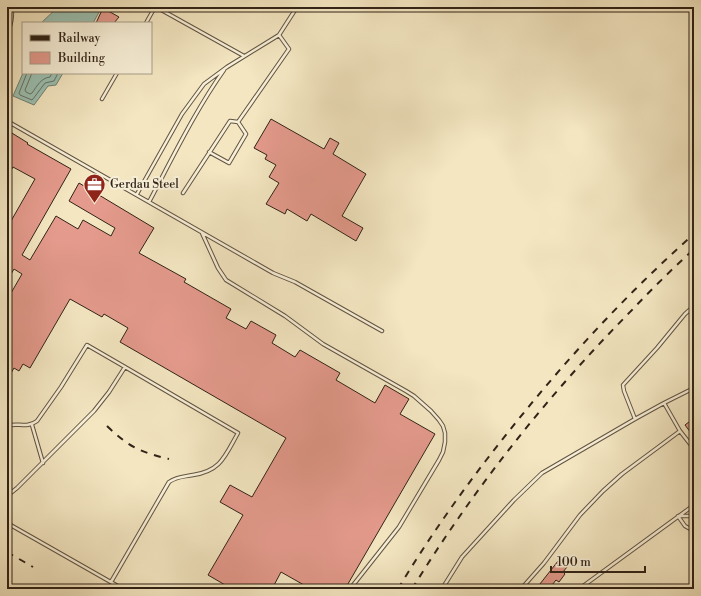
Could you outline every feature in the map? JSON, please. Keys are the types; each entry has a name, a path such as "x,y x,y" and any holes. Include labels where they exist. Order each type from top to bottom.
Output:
{"lane":[{"path":"7,32 10,28 12,7"},
{"path":"147,22 156,7 244,56"},
{"path":"137,194 182,114 204,84 227,67 279,35 297,7"},
{"path":"238,122 288,49 279,35"},
{"path":"150,202 187,128 209,92 227,67"},
{"path":"102,99 116,74"},
{"path":"7,121 273,273 295,282 382,331"},
{"path":"183,193 209,152 230,121 238,122 246,134 229,163 209,152"},
{"path":"202,233 218,268 226,280 285,316 323,344 414,396 431,411 443,426 446,442 439,460 399,527 350,589"},
{"path":"694,288 692,290 694,299"},
{"path":"634,418 622,385 657,348 685,314 694,306"},
{"path":"7,426 32,425 37,421 88,345 238,433 223,459 211,470 192,476 178,477 169,482 111,582"},
{"path":"7,496 17,488 94,411 109,392 125,367"},
{"path":"442,589 462,557 514,500 542,473 634,418 694,388"},
{"path":"664,403 680,431 694,449"},
{"path":"32,425 42,463"},
{"path":"521,589 544,563 580,515 603,491 622,474 680,431"},
{"path":"579,589 694,505"},
{"path":"678,516 692,516 694,518"},
{"path":"678,516 685,526 694,532"},
{"path":"7,523 123,589"}],"water":[{"path":"58,7 102,7 94,22 42,22"},
{"path":"23,74 62,74 56,85 48,86 34,105 13,96"}],"building":[{"path":"103,8 119,17 115,22 96,22"},
{"path":"271,119 324,149 330,138 339,143 333,154 366,174 342,216 363,228 356,241 311,214 307,221 287,209 285,214 266,204 279,183 269,177 276,165 265,159 267,155 254,148"},
{"path":"7,130 28,143 27,144 71,169 22,255 30,260 56,216 78,229 83,220 111,236 115,228 69,201 79,183 154,228 139,253 186,279 184,282 231,309 226,318 246,329 251,321 276,335 272,343 295,357 300,350 340,373 336,380 375,403 385,385 409,399 400,414 435,434 345,589 311,589 281,572 272,589 232,589 208,575 243,515 220,502 230,485 252,497 286,438 120,342 128,328 104,314 102,317 70,299 30,368 23,364 19,371 14,368 7,380 7,300 22,274 14,269 7,281 7,228 35,179 13,167 7,177"},
{"path":"694,418 694,437 685,425"},
{"path":"558,561 567,567 563,572 565,574 559,582 556,580 549,589 536,589"}],"railway":[{"path":"398,589 414,562 449,510 506,435 546,386 617,307 694,234"},
{"path":"412,589 461,515 542,409 600,343 654,287 694,249"},
{"path":"107,426 135,448 169,459"},
{"path":"7,552 33,567"}],"place":[{"name":"Gerdau Steel","path":"95,204"}]}
